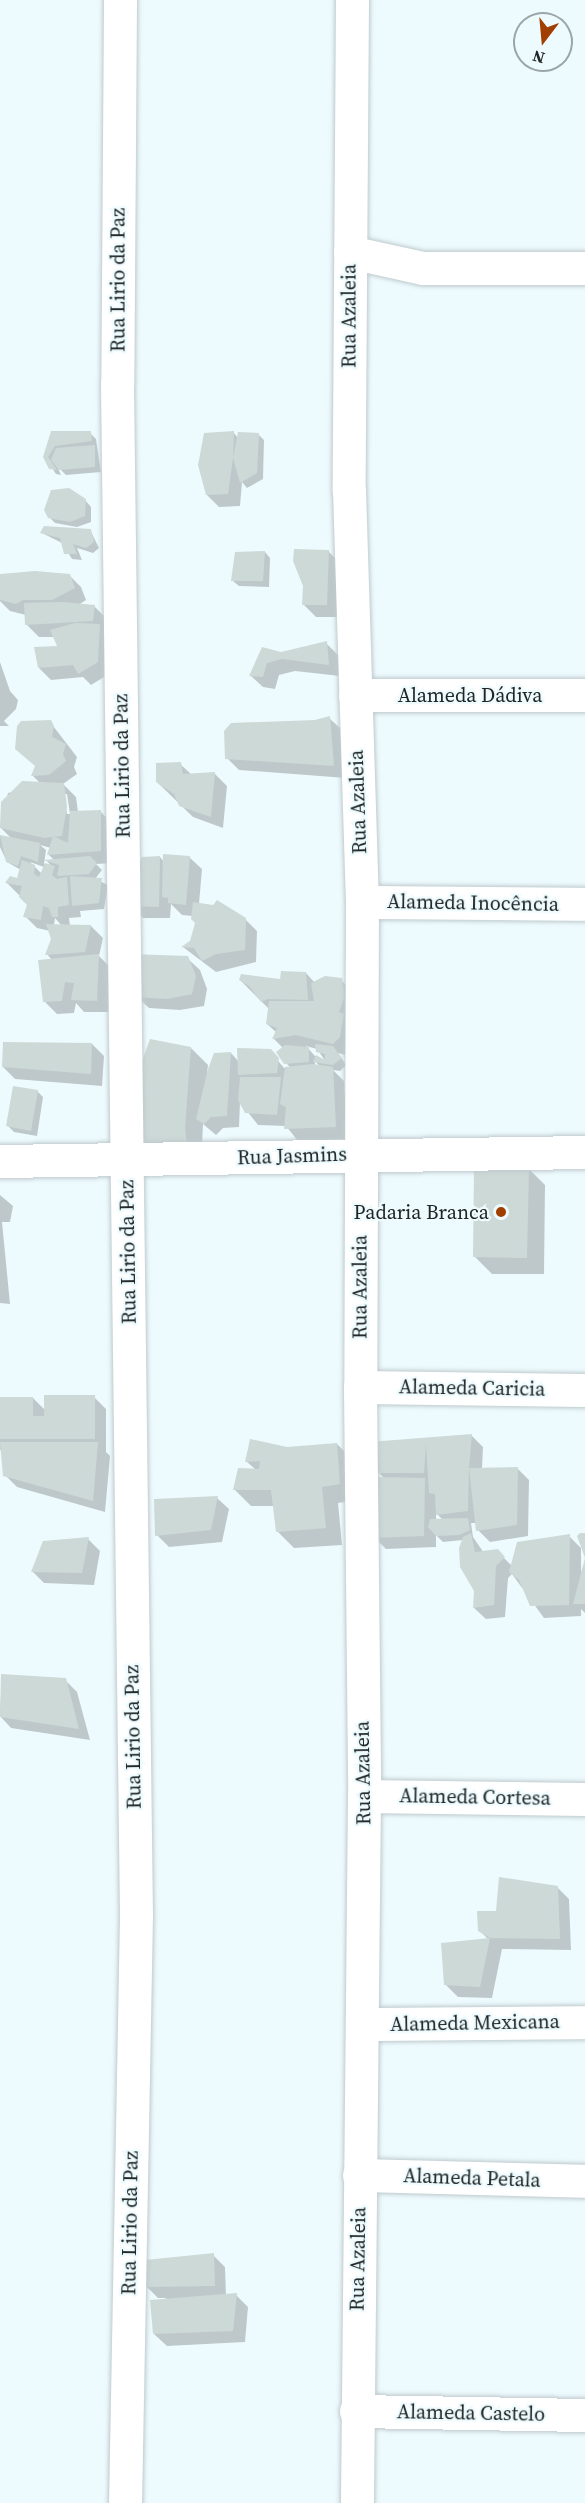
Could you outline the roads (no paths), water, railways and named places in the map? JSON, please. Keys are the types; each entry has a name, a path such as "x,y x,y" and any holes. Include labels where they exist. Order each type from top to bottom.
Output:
{"street":[{"name":"Rua Lirio da Paz","path":"120,0 117,384 135,1915 125,2503"},
{"name":"Rua Azaleia","path":"352,0 349,490 362,902 360,1387 365,2024 359,2175 357,2503"},
{"path":"350,252 423,268 585,268"},
{"name":"Alameda Dádiva","path":"355,695 585,695"},
{"name":"Alameda Inocência","path":"362,902 585,904"},
{"name":"Rua Jasmins","path":"0,1161 127,1161 361,1154 585,1152"},
{"name":"Alameda Caricia","path":"360,1387 585,1390"},
{"name":"Alameda Cortesa","path":"364,1796 585,1799"},
{"name":"Alameda Mexicana","path":"365,2024 585,2022"},
{"name":"Alameda Petala","path":"359,2175 585,2181"},
{"name":"Alameda Castelo","path":"356,2411 585,2415"}],"place":[{"name":"Padaria Branca","path":"501,1212"}]}
